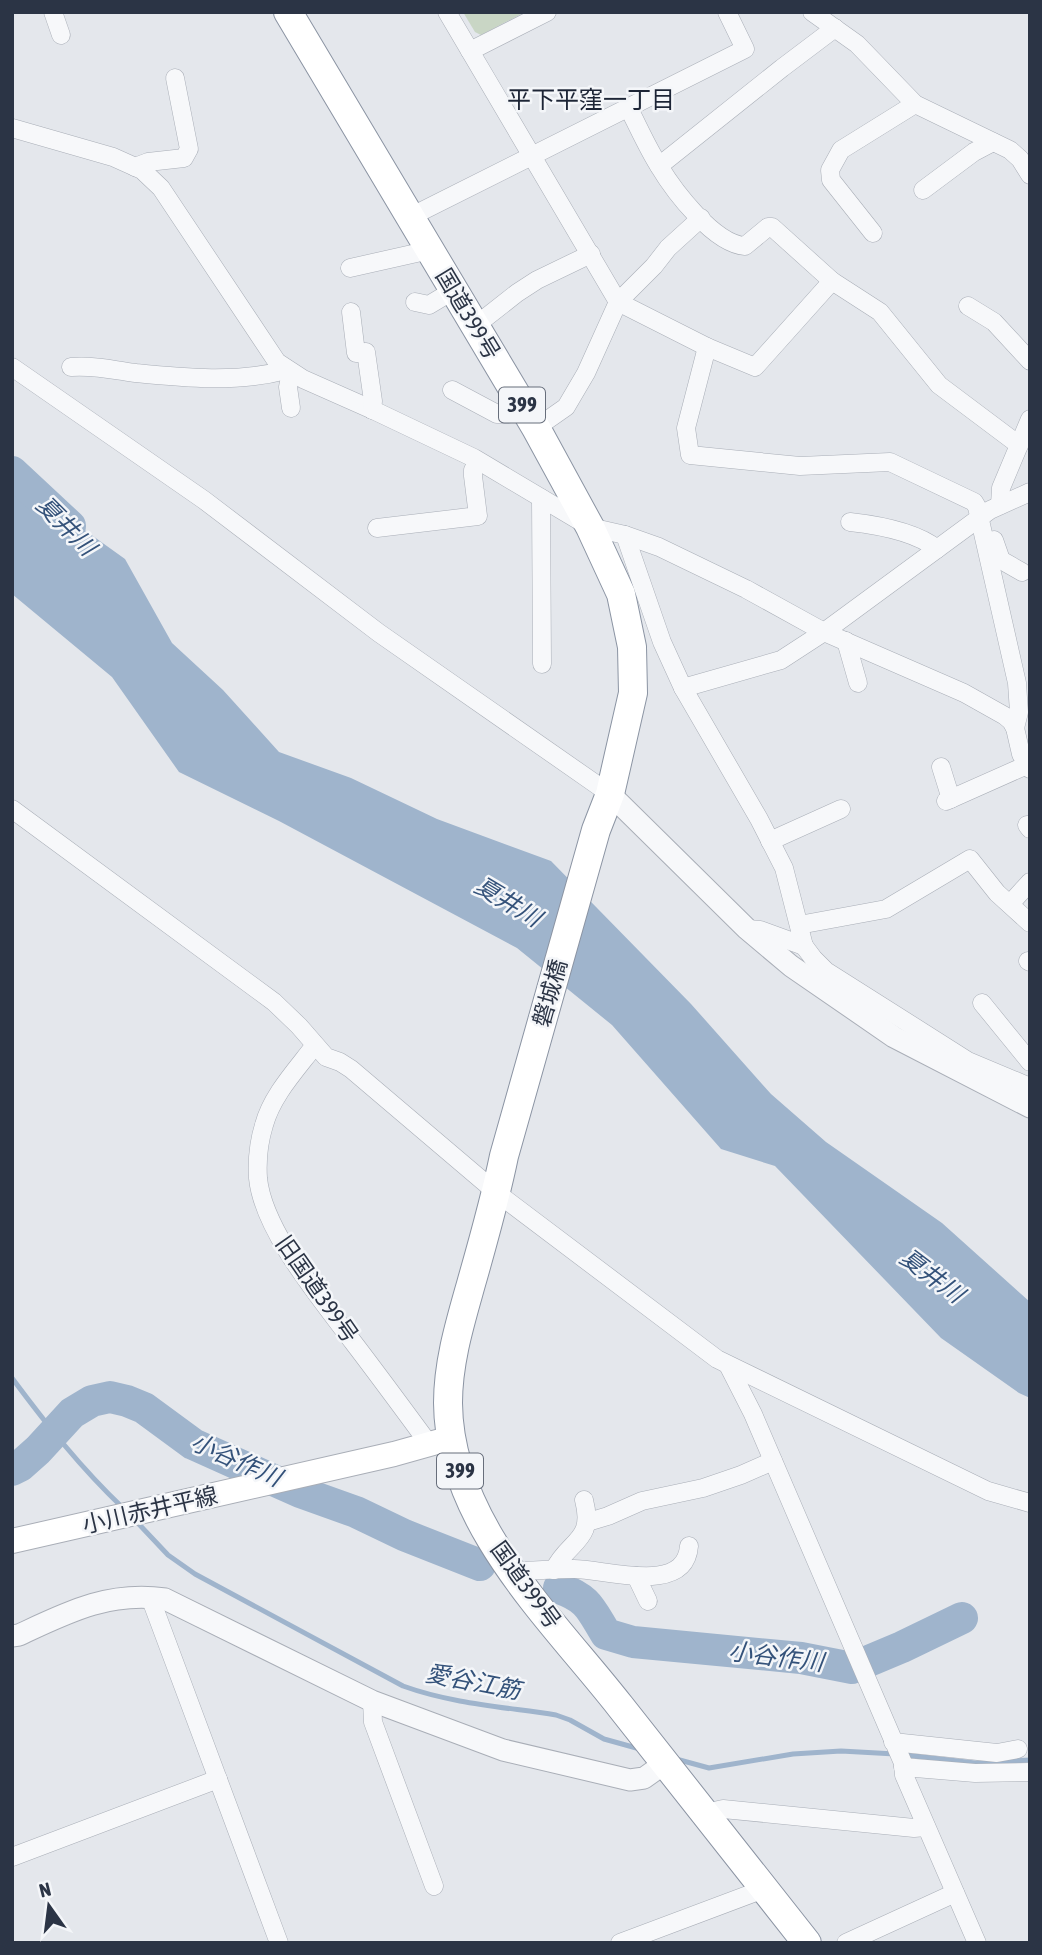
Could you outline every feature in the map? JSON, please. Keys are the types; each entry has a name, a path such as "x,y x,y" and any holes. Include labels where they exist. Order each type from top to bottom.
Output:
{"highway":[{"name":"国道399号","path":"288,12 529,417 590,527 621,594 632,647 633,693 610,794 596,830"},
{"name":"磐城橋","path":"504,1156 596,830"},
{"name":"国道399号","path":"504,1156 497,1193 457,1334 440,1441 478,1516 524,1588 807,1943"}],"main road":[{"name":"小川赤井平線","path":"12,1541 394,1454 440,1441"}],"street":[{"path":"53,12 61,35"},
{"path":"447,12 618,302 707,347 755,367 832,281"},
{"path":"470,51 547,12"},
{"path":"410,217 745,49 727,12"},
{"path":"812,12 857,44 915,104 1010,150 1020,159 1030,175"},
{"path":"659,166 835,29"},
{"path":"135,167 148,162 184,159 189,149 174,78"},
{"path":"873,233 831,180 830,170 841,150 915,104"},
{"path":"628,107 659,166 692,210 717,233 742,246 748,245 770,226 832,281 874,306 939,385 1019,445"},
{"path":"12,128 113,157 142,170 161,188 277,362 289,371 478,461 590,527 659,547 746,589 824,632 964,693 1004,716 1021,719"},
{"path":"923,190 974,152 993,142"},
{"path":"452,390 497,414 529,417 566,407 586,373 618,302 668,248 701,218"},
{"path":"350,268 430,250"},
{"path":"475,326 537,280 591,254"},
{"path":"415,302 429,305 454,290"},
{"path":"968,306 995,322 1030,361"},
{"path":"351,312 356,353 366,352 372,410"},
{"path":"707,347 686,428 690,455 800,466 890,462 965,497 988,512 1002,560 1022,572"},
{"path":"12,367 204,500 379,634 610,794 747,929 791,967 894,1037 1030,1107"},
{"path":"71,367 197,378 289,371"},
{"path":"289,371 291,408"},
{"path":"941,767 949,800 1028,767 1020,754 1020,699 988,512 1030,419"},
{"path":"377,528 478,516 473,470 478,461"},
{"path":"683,688 780,660 824,632 988,512 1030,492"},
{"path":"541,498 542,664"},
{"path":"850,522 877,525 921,540 937,549"},
{"path":"625,535 662,642 683,688 784,868 804,946 826,971 936,1041 968,1060 1030,1087"},
{"path":"846,641 858,683"},
{"path":"12,809 274,1002 326,1057 351,1069 497,1193 717,1359 988,1491 1030,1503"},
{"path":"770,841 841,809"},
{"path":"799,925 886,909 970,859 997,893 1030,923"},
{"path":"1010,904 1030,882"},
{"path":"747,929 760,930 804,946"},
{"path":"982,1003 1030,1062"},
{"name":"旧国道399号","path":"315,1045 280,1091 264,1125 258,1178 262,1196 271,1221 292,1258 440,1441"},
{"path":"728,1365 774,1461 977,1943"},
{"path":"587,1522 642,1501 703,1488 774,1461"},
{"path":"554,1570 585,1531 587,1522 584,1500"},
{"path":"513,1571 575,1569 653,1576 673,1572 685,1562 689,1546"},
{"path":"636,1576 648,1601"},
{"path":"150,1597 279,1943"},
{"path":"12,1636 93,1603 117,1598 164,1599 372,1701 503,1750 630,1780 644,1778 665,1763"},
{"path":"372,1701 373,1722 434,1886"},
{"path":"893,1742 997,1753 1018,1749"},
{"path":"903,1765 975,1773 1030,1772"},
{"path":"12,1857 218,1779"},
{"path":"705,1813 723,1809 926,1827"},
{"path":"620,1943 764,1889"},
{"path":"846,1943 955,1893"}],"green space":[{"path":"463,12 525,12 481,35 475,32"}],"water":[{"path":"12,478 125,559 172,643 223,690 279,752 351,778 437,819 551,861 691,1004 771,1094 826,1142 942,1223 1030,1302 1030,1398 941,1338 775,1166 721,1149 612,1025 517,948 279,821 179,772 112,677 12,594"}],"waterway":[{"name":"夏井川","path":"12,472 70,526"},
{"name":"愛谷江筋","path":"12,1378 64,1445 123,1508"},
{"name":"小谷作川","path":"12,1470 38,1450 72,1413 92,1401 110,1397 144,1408 193,1444 300,1492 356,1512 404,1535 480,1565"},
{"name":"愛谷江筋","path":"135,1520 168,1555 195,1574 403,1686 460,1701 556,1715 604,1739 640,1749"},
{"name":"小谷作川","path":"559,1588 583,1601 606,1634 633,1642 801,1658 852,1668 962,1618"},
{"name":"愛谷江筋","path":"676,1759 709,1768 793,1754 841,1751 895,1754"},
{"name":"愛谷江筋","path":"905,1755 975,1763 1030,1760"}],"district":[{"name":"平下平窪一丁目","path":"591,100"}]}
